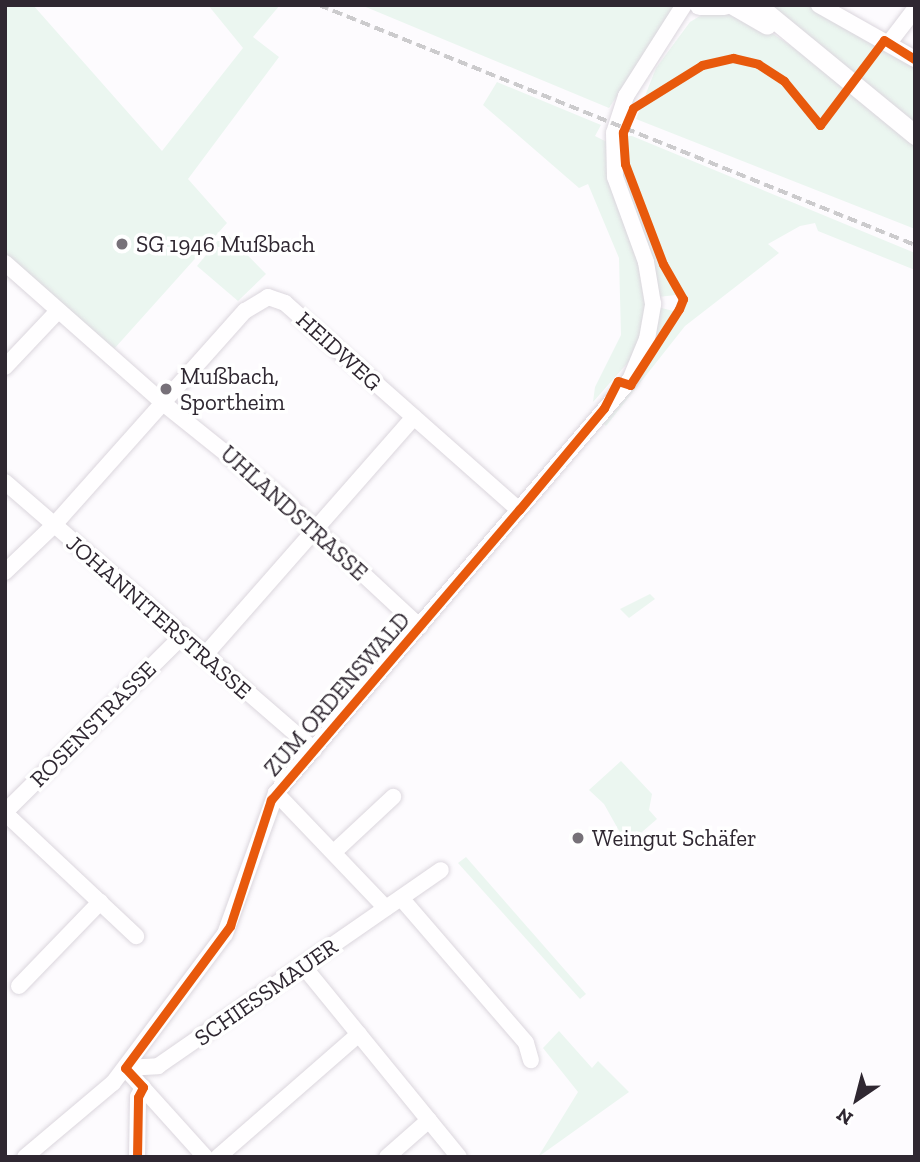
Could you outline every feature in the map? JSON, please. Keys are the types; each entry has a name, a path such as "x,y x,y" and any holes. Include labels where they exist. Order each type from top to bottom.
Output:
{"main road":[{"path":"733,5 809,51"},
{"path":"757,5 809,51 915,135"}],"street":[{"name":"ZUM ORDENSWALD","path":"24,1157 81,1113 125,1068 230,926 276,793 519,510 604,408 618,381 639,358 652,318 651,289 615,177 612,142 620,107 684,5"},
{"path":"819,5 915,59"},
{"name":"ZUM ORDENSWALD","path":"644,70 689,18 709,6"},
{"path":"889,43 915,9"},
{"name":"UHLANDSTRASSE","path":"5,263 163,403 315,529 420,627"},
{"name":"HEIDWEG","path":"163,403 246,310 268,297 285,303 519,510"},
{"path":"5,367 58,311"},
{"path":"5,572 54,525 163,403"},
{"path":"204,656 414,417"},
{"name":"JOHANNITERSTRASSE","path":"5,482 314,750"},
{"name":"ROSENSTRASSE","path":"5,813 181,637"},
{"path":"276,793 386,908"},
{"path":"334,852 393,797"},
{"path":"5,813 136,936"},
{"name":"SCHIESSMAUER","path":"125,1068 158,1066 441,870"},
{"path":"401,898 526,1043 531,1060"},
{"path":"19,986 100,902"},
{"path":"304,967 459,1157"},
{"path":"218,1157 359,1034"},
{"path":"125,1068 205,1157"},
{"path":"137,1157 138,1097 143,1087"},
{"path":"387,1157 429,1119"}],"shaded area":[{"path":"5,5 33,5 162,151 243,48 208,5 280,5 253,37 279,57 188,179 227,223 114,349 5,253"},
{"path":"361,5 678,5 609,108"},
{"path":"767,5 807,5 915,67 915,125"},
{"path":"729,11 751,19 827,70 915,144 915,229 636,119 656,68 690,22 705,13"},
{"path":"497,82 601,125 595,136 607,142 610,177 647,288 645,328 632,358 593,402 595,387 621,335 619,258 588,184 579,188 483,105"},
{"path":"618,136 632,136 915,253 915,270 818,231 815,223 800,226 768,244 779,253 685,326 606,426 602,422 658,307 673,311 671,323 684,312 676,295 658,297 621,184"},
{"path":"225,232 266,274 238,301 197,266"},
{"path":"650,594 655,599 629,618 620,609"},
{"path":"621,761 652,794 649,810 657,819 627,845 604,804 589,790"},
{"path":"466,857 586,994 580,999 458,863"},
{"path":"559,1031 592,1068 598,1061 629,1092 538,1157 578,1092 543,1048"}],"railway":[{"path":"319,5 915,245"}],"cycle path":[{"path":"137,1157 138,1097 143,1087 125,1068 230,926 271,800 604,408 618,381 630,385 679,309 683,299 663,264 625,164 623,132 633,108 702,65 733,58 758,64 784,81 820,125 884,40 915,59"}],"place":[{"name":"SG 1946 Mußbach","path":"122,244"},
{"name":"Mußbach, Sportheim","path":"166,389"},
{"name":"Weingut Schäfer","path":"578,838"}]}
